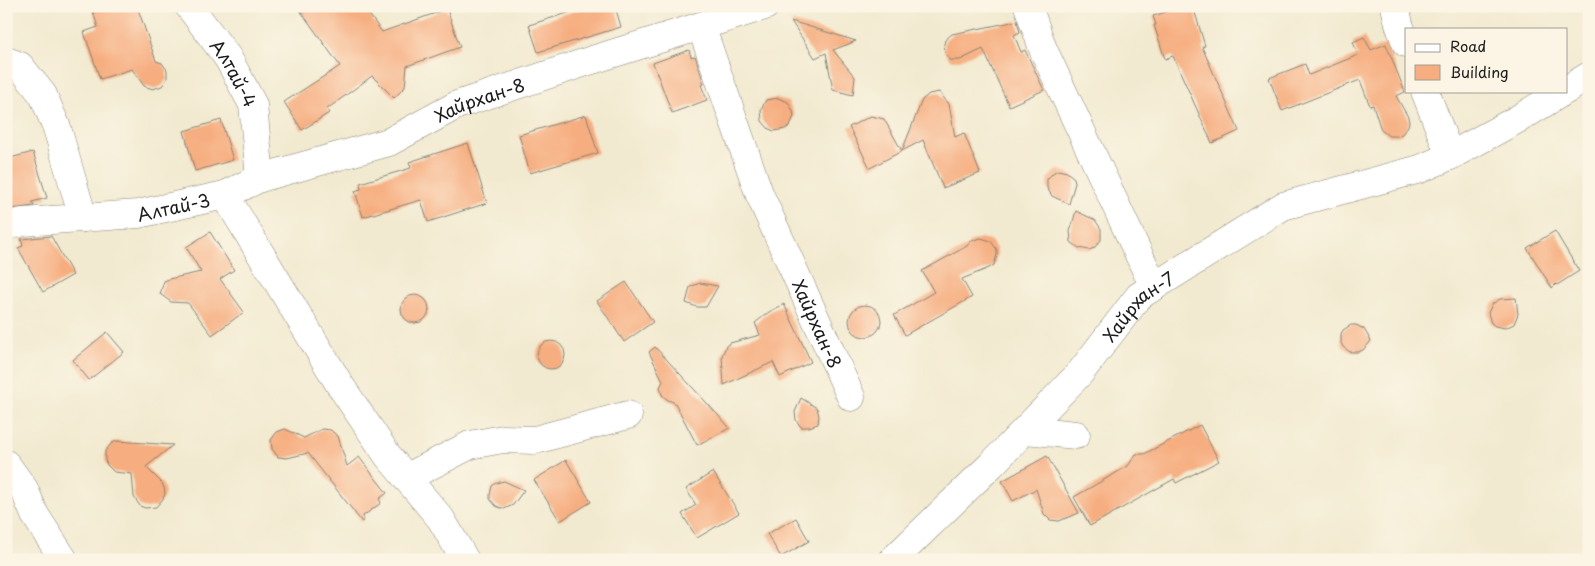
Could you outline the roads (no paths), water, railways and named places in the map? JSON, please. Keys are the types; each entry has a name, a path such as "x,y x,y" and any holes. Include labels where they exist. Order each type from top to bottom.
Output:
{"street":[{"name":"Алтай-4","path":"189,6 228,58 253,105 260,178"},
{"name":"Хайрхан-8","path":"260,178 389,142 458,106 588,61 765,6"},
{"path":"1028,6 1043,49 1154,287"},
{"path":"1395,6 1405,40"},
{"name":"Хайрхан-8","path":"701,26 759,193 851,397"},
{"path":"6,61 20,66 43,95 57,128 83,218"},
{"name":"Хайрхан-7","path":"1568,89 1589,76"},
{"path":"1425,92 1450,156"},
{"name":"Хайрхан-7","path":"894,560 1026,430 1080,373 1139,296 1283,206 1420,170 1518,119 1563,92"},
{"name":"Алтай-3","path":"6,226 23,222 138,214 225,195 260,178"},
{"path":"225,195 340,385 388,456 441,519 465,560"},
{"path":"406,478 470,445 503,438 535,440 628,415"},
{"path":"1026,430 1076,435"},
{"path":"6,464 24,489 35,515 64,560"}]}
